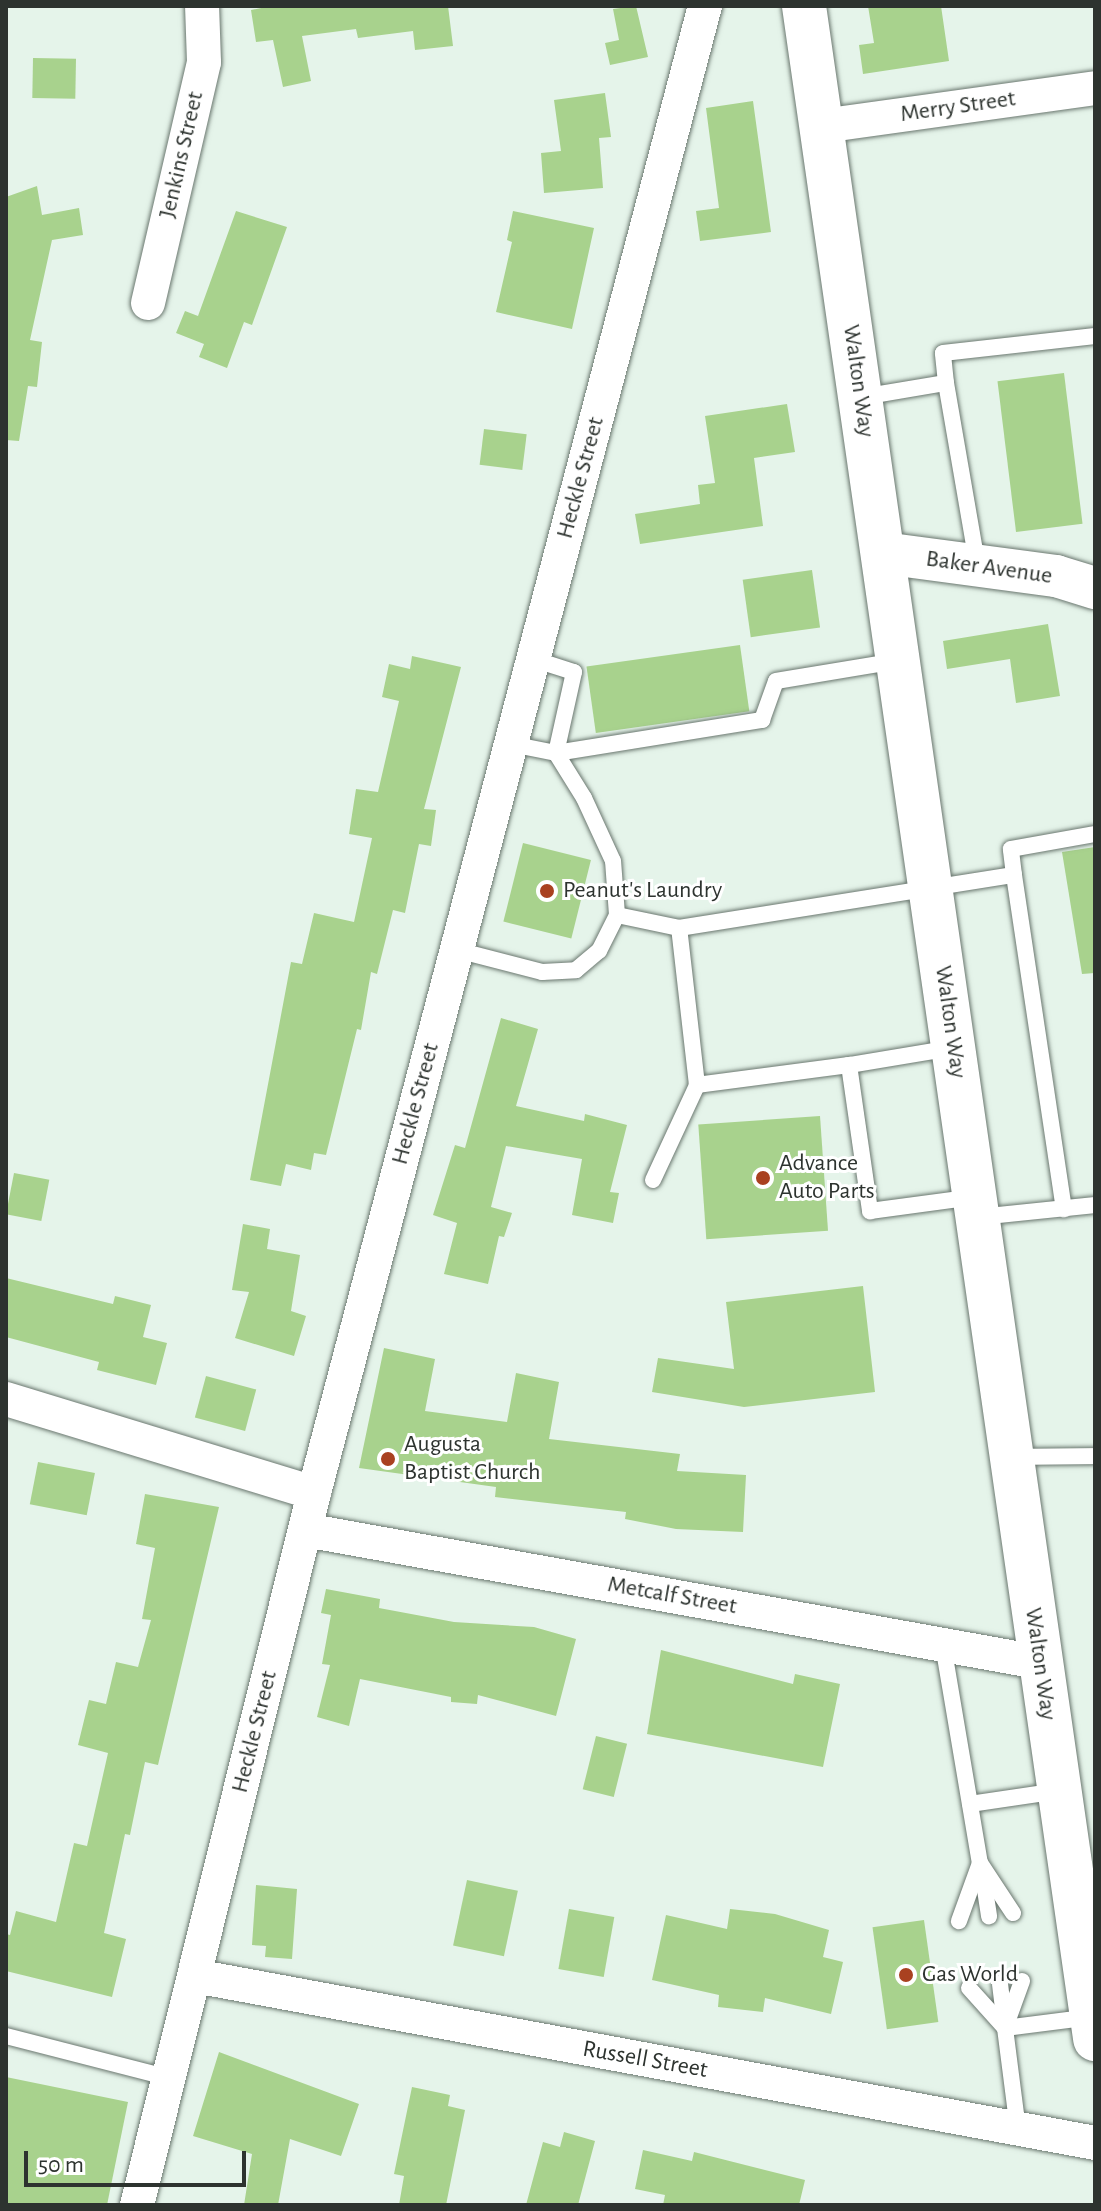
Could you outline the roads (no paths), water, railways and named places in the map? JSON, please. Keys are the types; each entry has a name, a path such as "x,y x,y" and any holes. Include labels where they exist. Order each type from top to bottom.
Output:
{"main road":[{"name":"Walton Way","path":"804,6 1012,1457 1038,1662 1058,1791 1083,1872 1093,2028"}],"street":[{"name":"Jenkins Street","path":"148,303 204,62 202,6"},
{"name":"Heckle Street","path":"137,2205 314,1493 705,6"},
{"name":"Merry Street","path":"822,126 1095,88"},
{"name":"Baker Avenue","path":"883,553 978,565 1075,572 1095,588"},
{"path":"6,1399 314,1493"},
{"name":"Metcalf Street","path":"305,1530 1038,1662"},
{"name":"Russell Street","path":"195,1976 1095,2143"}],"lane":[{"path":"978,565 943,353 1095,336"},
{"path":"860,398 946,383"},
{"path":"457,950 542,972 576,970 599,951 617,915 613,861 556,753 574,672 533,659"},
{"path":"511,744 556,753 762,720 776,681 898,661"},
{"path":"1064,1209 1011,849 1095,834"},
{"path":"617,915 679,928 1014,875"},
{"path":"653,1180 697,1085 679,928"},
{"path":"697,1085 953,1048"},
{"path":"849,1065 870,1211 976,1207 1064,1209 1095,1205"},
{"path":"1012,1457 1095,1456"},
{"path":"943,1645 989,1916"},
{"path":"970,1804 1058,1791"},
{"path":"980,1863 1013,1913"},
{"path":"959,1921 980,1863"},
{"path":"1005,2028 1022,1981"},
{"path":"1000,1984 1018,2129"},
{"path":"969,1988 1005,2028 1093,2028"},
{"path":"6,2036 169,2078"}],"place":[{"name":"Peanut's Laundry","path":"547,891"},
{"name":"Advance Auto Parts","path":"763,1178"},
{"name":"Augusta Baptist Church","path":"388,1459"},
{"name":"Gas World","path":"906,1975"}]}
